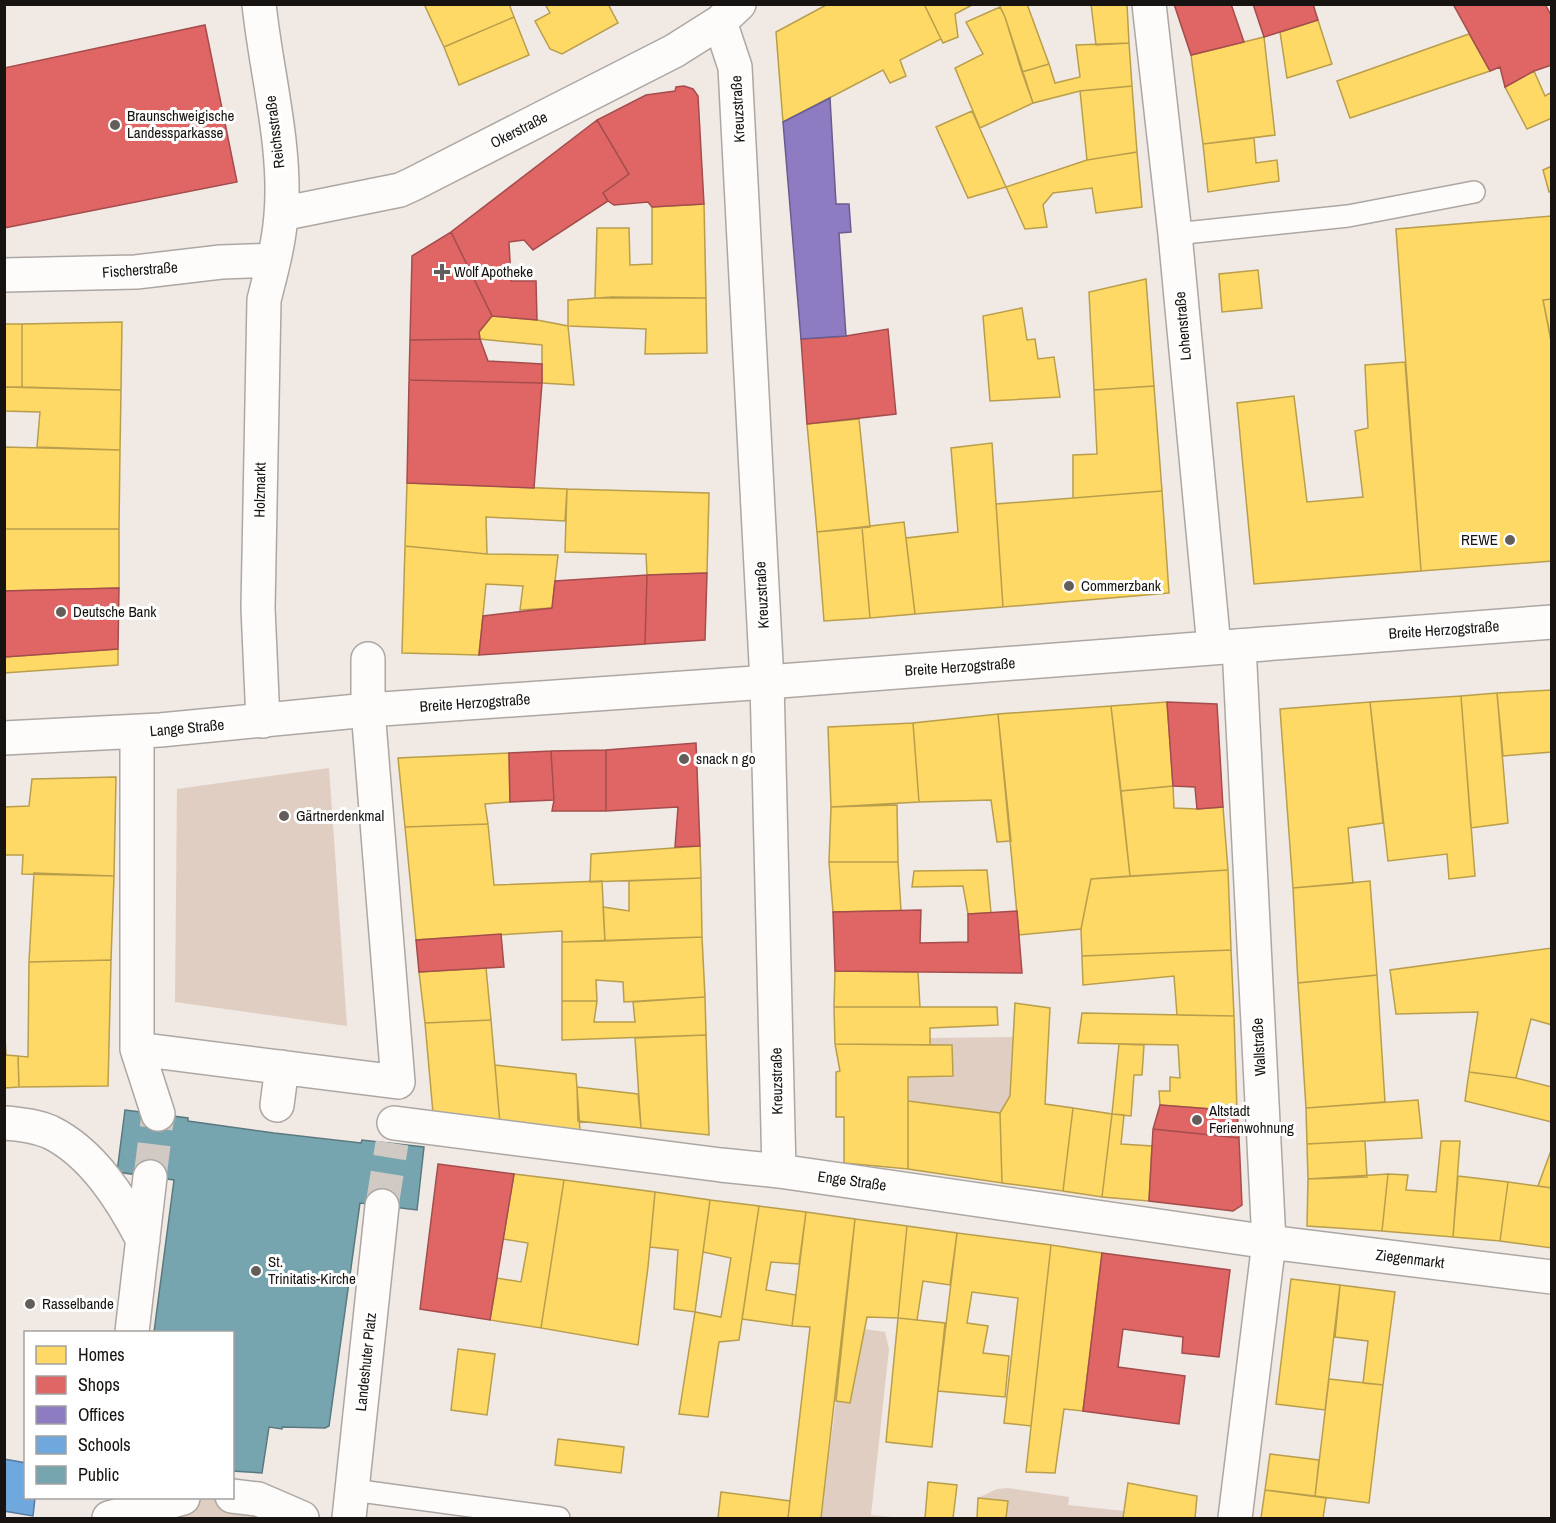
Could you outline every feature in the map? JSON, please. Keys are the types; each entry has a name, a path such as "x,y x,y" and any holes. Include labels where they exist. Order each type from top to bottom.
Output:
{"street":[{"name":"Reichsstraße","path":"259,4 280,150 281,214 274,260"},
{"name":"Lohenstraße","path":"1149,4 1174,234 1226,646"},
{"name":"Okerstraße","path":"281,214 407,187 674,51 729,13"},
{"name":"Kreuzstraße","path":"729,13 735,67 767,682 779,1171"},
{"name":"Fischerstraße","path":"4,275 136,272 221,262 274,260"},
{"name":"Holzmarkt","path":"263,721 258,608 264,300 274,260"},
{"name":"Breite Herzogstraße","path":"368,710 1551,622"},
{"name":"Wallstraße","path":"1226,646 1269,1242 1235,1518"},
{"path":"137,1049 398,1082 368,710 368,659"},
{"name":"Lange Straße","path":"4,738 137,732 368,710"},
{"path":"137,732 137,1049 158,1114"},
{"path":"277,1105 282,1067"},
{"name":"Enge Straße","path":"398,1082 393,1133 433,1130 721,1166 779,1171 1269,1242"},
{"path":"4,1123 27,1125 50,1132 82,1153 129,1214 143,1240"},
{"path":"132,1331 150,1177"},
{"name":"Landeshuter Platz","path":"351,1504 382,1206"},
{"name":"Ziegenmarkt","path":"1269,1242 1551,1277"},
{"path":"234,1496 258,1499 302,1518"},
{"path":"111,1499 108,1518 176,1499"}],"lane":[{"path":"1174,234 1348,216 1474,192"},
{"path":"351,1504 559,1518"}],"shaded area":[{"path":"329,768 347,1026 175,1002 177,789"},
{"path":"1013,1037 1010,1096 1000,1113 908,1101 908,1077 953,1076 952,1045 930,1045 930,1038"},
{"path":"864,1329 885,1332 889,1349 871,1515 902,1518 821,1518 836,1401"},
{"path":"1008,1488 1069,1497 1068,1505 1124,1511 1123,1518 1006,1518 1007,1501 978,1498 997,1489"},
{"path":"179,1499 234,1499 302,1518 109,1518"}],"building: Homes":[{"path":"424,4 509,4 514,17 444,47"},
{"path":"545,4 608,4 618,23 562,54 550,49 535,21 550,13"},
{"path":"828,4 924,4 941,39 900,60 906,76 890,83 883,70 783,122 776,32"},
{"path":"924,4 974,4 955,14 958,37 943,43"},
{"path":"999,4 1027,4 1049,64 1022,72"},
{"path":"1091,4 1127,4 1129,43 1096,45"},
{"path":"1000,7 1033,103 980,128 955,68 983,54 966,22"},
{"path":"514,17 529,55 459,85 444,47"},
{"path":"1318,20 1332,64 1287,78 1280,32"},
{"path":"1469,34 1490,71 1350,118 1337,81"},
{"path":"1264,37 1275,135 1203,144 1191,55"},
{"path":"1129,43 1132,86 1080,91 1033,103 1022,72 1049,64 1055,83 1080,77 1076,45"},
{"path":"1534,71 1545,96 1552,92 1552,118 1527,129 1505,87"},
{"path":"1132,86 1137,152 1087,160 1080,91"},
{"path":"972,111 1006,187 968,198 936,127"},
{"path":"1254,138 1256,163 1277,160 1279,181 1208,192 1203,144"},
{"path":"1137,152 1142,207 1096,213 1092,188 1053,193 1043,205 1047,227 1025,229 1006,187 1087,160"},
{"path":"1552,166 1552,191 1549,192 1543,170"},
{"path":"704,204 706,298 595,298 597,228 629,228 630,265 652,264 652,207"},
{"path":"1552,216 1552,299 1543,300 1552,344 1552,561 1421,571 1396,229"},
{"path":"1258,270 1262,308 1222,312 1219,274"},
{"path":"1146,279 1154,386 1094,390 1089,292"},
{"path":"612,297 706,298 707,353 645,354 646,329 568,326 568,300"},
{"path":"1552,299 1552,341 1551,341 1543,300"},
{"path":"1022,308 1027,340 1035,339 1038,359 1054,357 1060,397 990,401 983,316"},
{"path":"492,316 537,320 568,326 574,385 542,383 542,345 480,339 479,332"},
{"path":"122,322 121,390 22,387 22,324"},
{"path":"4,324 22,324 22,387 4,387"},
{"path":"1405,362 1421,571 1254,584 1237,403 1294,396 1307,502 1363,497 1355,431 1368,428 1365,365"},
{"path":"1154,386 1162,491 1073,498 1073,455 1097,454 1094,390"},
{"path":"4,387 121,390 120,450 37,447 40,412 4,411"},
{"path":"859,419 870,527 817,532 807,424"},
{"path":"992,443 1003,607 915,614 906,538 958,532 951,448"},
{"path":"4,447 120,450 119,529 4,529"},
{"path":"407,483 567,489 565,521 486,517 487,554 405,546"},
{"path":"567,489 709,493 707,573 647,575 646,554 565,552"},
{"path":"1162,491 1169,593 1003,607 996,504"},
{"path":"904,522 915,614 870,618 862,527"},
{"path":"862,527 870,618 824,621 817,532"},
{"path":"4,529 119,529 119,588 4,591"},
{"path":"405,546 487,554 558,555 552,608 520,610 523,586 486,584 479,655 402,653"},
{"path":"118,649 118,665 4,673 4,657"},
{"path":"1552,690 1552,752 1503,756 1497,693"},
{"path":"1497,693 1508,823 1471,828 1461,696"},
{"path":"1461,696 1475,876 1449,879 1447,854 1388,861 1370,702"},
{"path":"1167,702 1173,786 1121,791 1111,706"},
{"path":"1370,702 1383,823 1348,828 1353,883 1293,888 1280,709"},
{"path":"1111,706 1130,876 1091,879 1081,929 1019,935 998,714"},
{"path":"998,714 1011,841 997,842 991,800 919,802 913,723"},
{"path":"913,723 919,802 831,807 828,727"},
{"path":"509,753 510,802 485,804 488,824 405,827 398,758"},
{"path":"116,777 114,876 22,874 23,855 4,855 4,807 29,806 32,779"},
{"path":"1173,786 1174,808 1223,807 1228,870 1130,876 1121,791"},
{"path":"897,805 898,862 829,862 831,807"},
{"path":"488,824 494,885 602,881 605,941 562,942 562,931 416,940 405,827"},
{"path":"700,846 701,878 590,882 591,854"},
{"path":"829,862 898,862 901,911 833,912"},
{"path":"987,870 991,913 968,914 963,886 912,887 914,871"},
{"path":"1228,870 1231,950 1082,956 1081,929 1091,879"},
{"path":"34,873 114,876 111,960 29,962"},
{"path":"701,878 702,937 605,941 603,907 629,911 629,881"},
{"path":"1370,881 1377,975 1298,983 1293,888"},
{"path":"702,937 705,997 624,1002 623,982 596,980 597,1001 562,1001 562,942"},
{"path":"1552,948 1552,1025 1531,1019 1516,1078 1469,1072 1478,1012 1396,1014 1390,970"},
{"path":"1231,950 1234,1016 1177,1015 1174,976 1083,985 1082,956"},
{"path":"111,960 108,1086 19,1087 18,1056 28,1057 29,962"},
{"path":"486,968 491,1020 425,1023 419,972"},
{"path":"835,971 918,972 920,1007 834,1007"},
{"path":"1377,975 1385,1102 1306,1108 1298,983"},
{"path":"705,997 706,1035 562,1040 562,1001 597,1001 594,1022 635,1022 633,1002"},
{"path":"1015,1003 1050,1008 1045,1104 1073,1108 1063,1191 1002,1183 1000,1113 1010,1096"},
{"path":"834,1007 997,1007 998,1025 930,1028 930,1045 835,1044"},
{"path":"1082,1013 1234,1016 1237,1111 1160,1105 1159,1091 1170,1091 1170,1077 1180,1078 1178,1045 1078,1043"},
{"path":"4,1019 6,1055 18,1056 19,1087 4,1088"},
{"path":"491,1020 500,1124 433,1113 425,1023"},
{"path":"706,1035 709,1135 641,1128 635,1038"},
{"path":"835,1044 952,1045 953,1076 908,1077 908,1169 844,1163 844,1117 836,1117 836,1072 840,1071"},
{"path":"1119,1044 1144,1045 1142,1075 1134,1075 1131,1116 1112,1114"},
{"path":"495,1065 576,1074 580,1131 500,1124"},
{"path":"1469,1072 1516,1078 1552,1087 1552,1122 1465,1101"},
{"path":"577,1087 638,1094 641,1128 578,1121"},
{"path":"1418,1100 1422,1138 1307,1144 1306,1108"},
{"path":"908,1101 1000,1113 1002,1183 908,1169"},
{"path":"1073,1108 1112,1114 1102,1197 1063,1191"},
{"path":"1112,1114 1124,1115 1121,1144 1152,1146 1149,1201 1102,1197"},
{"path":"1365,1141 1367,1177 1308,1179 1307,1144"},
{"path":"1441,1141 1460,1141 1453,1237 1382,1231 1388,1174 1408,1175 1406,1190 1436,1192"},
{"path":"1552,1148 1552,1188 1538,1186"},
{"path":"514,1174 564,1180 541,1328 490,1320 497,1278 521,1282 528,1243 503,1239"},
{"path":"1388,1174 1382,1231 1307,1226 1308,1179"},
{"path":"1458,1176 1508,1182 1500,1241 1453,1237"},
{"path":"564,1180 655,1192 638,1345 541,1328"},
{"path":"1508,1182 1552,1188 1552,1248 1500,1241"},
{"path":"655,1192 710,1200 695,1312 674,1309 678,1250 650,1247"},
{"path":"710,1200 759,1206 739,1340 719,1342 708,1417 679,1414 695,1312 721,1317 731,1258 703,1252"},
{"path":"759,1206 806,1212 799,1264 771,1262 766,1290 796,1295 792,1326 742,1319"},
{"path":"806,1212 855,1219 821,1518 788,1518 810,1327 792,1326"},
{"path":"855,1219 907,1226 898,1318 867,1317 850,1403 836,1401"},
{"path":"907,1226 957,1233 950,1285 923,1281 917,1320 898,1318"},
{"path":"957,1233 1051,1245 1031,1426 1004,1423 1018,1298 972,1292 967,1323 988,1326 983,1353 1009,1356 1005,1397 938,1391"},
{"path":"1051,1245 1102,1253 1083,1411 1064,1409 1055,1473 1026,1472"},
{"path":"1291,1279 1340,1285 1325,1410 1276,1404"},
{"path":"1340,1285 1395,1292 1383,1385 1363,1383 1368,1341 1335,1337"},
{"path":"898,1318 945,1323 932,1447 886,1442"},
{"path":"458,1349 495,1354 487,1415 451,1410"},
{"path":"1329,1379 1383,1385 1369,1503 1315,1496"},
{"path":"558,1439 624,1447 621,1473 555,1465"},
{"path":"1270,1454 1319,1460 1315,1496 1265,1490"},
{"path":"928,1482 957,1485 953,1518 925,1518"},
{"path":"1128,1483 1197,1496 1195,1518 1123,1518"},
{"path":"1265,1490 1326,1498 1323,1518 1261,1518"},
{"path":"721,1492 790,1501 788,1518 718,1518"},
{"path":"978,1498 1008,1501 1006,1518 977,1518"}],"building: Shops":[{"path":"1174,4 1231,4 1244,42 1191,55"},
{"path":"1253,4 1313,4 1318,20 1264,37"},
{"path":"1453,4 1545,4 1552,17 1552,65 1534,71 1505,87 1500,67 1490,71"},
{"name":"Braunschweigische Landessparkasse","path":"205,25 237,182 4,228 4,68"},
{"path":"684,86 693,89 698,96 704,204 652,207 648,202 614,205 603,193 629,174 597,120 646,95 675,91 676,87"},
{"path":"597,120 629,174 603,193 608,201 533,250 524,240 509,242 511,281 536,281 537,320 492,316 451,232"},
{"path":"451,232 492,316 479,332 480,339 410,340 412,256"},
{"path":"888,329 896,414 807,424 801,339 846,336"},
{"path":"480,339 488,361 542,364 542,383 409,380 410,340"},
{"path":"409,380 542,383 534,488 407,483"},
{"path":"707,573 705,640 645,644 647,575"},
{"path":"647,575 645,644 479,655 483,616 552,608 555,581"},
{"name":"Deutsche Bank","path":"119,588 118,649 5,657 4,591"},
{"path":"1167,702 1217,704 1223,807 1197,809 1195,787 1173,786"},
{"path":"696,743 700,846 675,847 678,807 606,811 606,750"},
{"path":"606,750 606,811 552,811 554,800 551,751"},
{"path":"551,751 554,800 510,802 509,753"},
{"path":"921,910 920,943 968,942 968,914 1017,911 1022,973 835,971 833,912"},
{"path":"501,934 504,967 419,972 416,940"},
{"name":"Altstadt Ferienwohnung","path":"1160,1105 1237,1111 1239,1138 1153,1129"},
{"path":"1153,1129 1239,1138 1242,1205 1233,1211 1149,1201"},
{"path":"438,1164 514,1174 490,1320 420,1309"},
{"path":"1102,1253 1230,1270 1219,1357 1182,1353 1183,1337 1123,1329 1118,1367 1185,1376 1179,1424 1083,1411"}],"building: Offices":[{"path":"830,98 836,204 849,204 851,232 839,233 846,336 801,339 783,122"}],"building: Schools":[{"path":"4,1459 24,1463 24,1499 35,1499 33,1516 4,1511"}],"building: Public":[{"name":"St. Trinitatis-Kirche","path":"125,1110 274,1133 361,1143 362,1140 424,1147 417,1210 360,1203 329,1426 325,1428 282,1427 282,1429 269,1427 262,1473 234,1471 234,1331 154,1331 174,1180 117,1172"}],"tunnel":[{"path":"150,1177 158,1114"},
{"path":"382,1206 392,1143"}],"place":[{"name":"Braunschweigische Landessparkasse","path":"115,125"},
{"name":"Wolf Apotheke","path":"442,272"},
{"name":"REWE","path":"1510,540"},
{"name":"Commerzbank","path":"1069,586"},
{"name":"Deutsche Bank","path":"61,612"},
{"name":"snack n go","path":"684,759"},
{"name":"Gärtnerdenkmal","path":"284,816"},
{"name":"Altstadt Ferienwohnung","path":"1197,1120"},
{"name":"St. Trinitatis-Kirche","path":"256,1271"},
{"name":"Rasselbande","path":"30,1304"}]}
